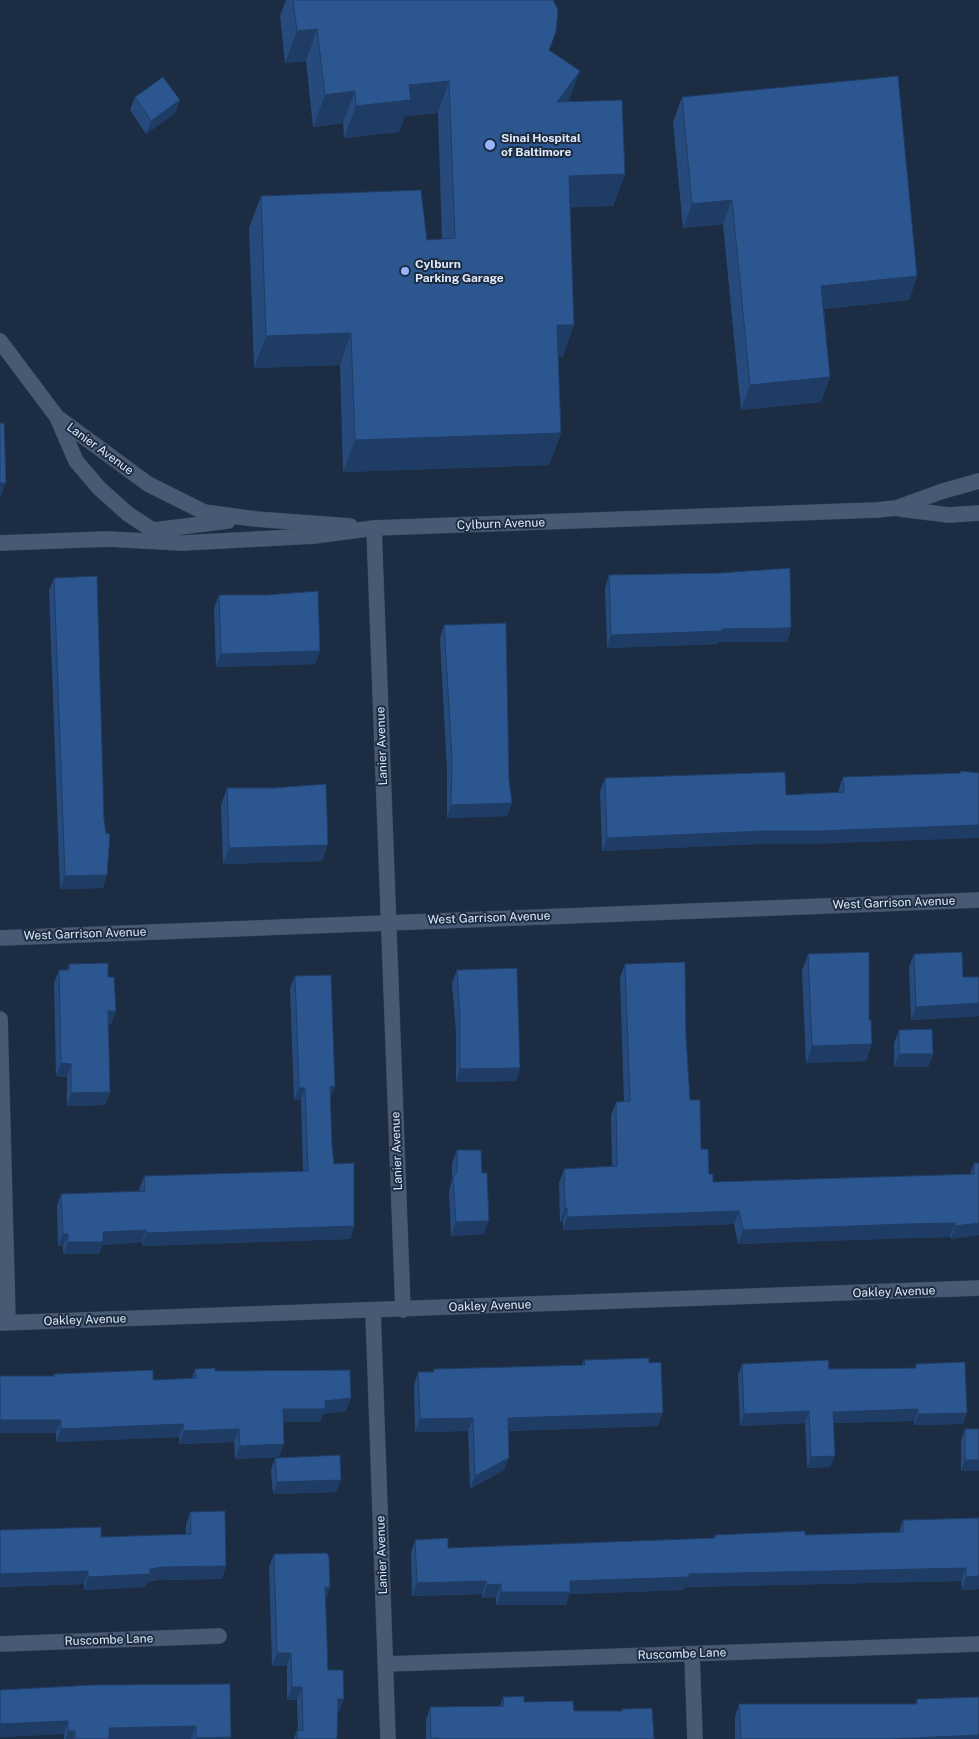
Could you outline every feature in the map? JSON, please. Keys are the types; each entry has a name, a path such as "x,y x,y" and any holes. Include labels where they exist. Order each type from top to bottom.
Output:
{"street":[{"name":"Lanier Avenue","path":"0,342 57,417 76,461 128,514 154,531 182,544"},
{"name":"Lanier Avenue","path":"57,417 156,488 204,512 255,519 374,528 403,1310"},
{"name":"Cylburn Avenue","path":"896,508 943,491 979,481"},
{"name":"Cylburn Avenue","path":"0,543 107,539 182,544 314,536 374,528 896,508 949,515 979,513"},
{"name":"Cylburn Avenue","path":"107,539 154,531 255,519"},
{"name":"West Garrison Avenue","path":"0,938 979,900"},
{"path":"0,1019 4,1323"},
{"name":"Oakley Avenue","path":"4,1323 979,1288"},
{"name":"Lanier Avenue","path":"373,1310 388,1739"},
{"name":"Ruscombe Lane","path":"0,1644 219,1636"},
{"name":"Ruscombe Lane","path":"386,1664 979,1644"},
{"path":"692,1654 696,1739"}],"building":[{"path":"293,0 553,0 558,10 556,32 549,50 580,71 557,102 622,100 625,174 569,176 574,325 557,325 561,433 355,440 351,333 266,336 261,196 421,190 427,240 455,238 449,81 409,85 411,100 356,106 355,91 325,95 317,29 297,31"},
{"path":"898,76 917,276 821,286 830,377 750,385 732,200 692,204 682,97"},
{"path":"163,77 180,100 151,121 135,97"},
{"path":"0,423 4,423 6,483 0,483"},
{"path":"790,568 791,628 722,629 722,631 611,635 609,575 720,573"},
{"path":"97,576 104,820 106,833 110,834 107,875 65,876 54,578"},
{"path":"318,591 320,651 221,654 219,595 266,595"},
{"path":"506,623 509,779 512,803 451,805 452,758 444,625"},
{"path":"960,771 979,773 979,825 818,831 763,831 607,838 605,778 785,772 786,795 844,792 843,777 961,773"},
{"path":"326,784 328,845 229,848 227,788 273,788"},
{"path":"869,952 869,1020 871,1020 872,1044 812,1046 808,954"},
{"path":"962,952 963,977 979,977 979,1003 916,1007 914,954"},
{"path":"685,962 686,1037 690,1100 700,1100 701,1149 708,1149 709,1174 713,1174 713,1182 974,1174 974,1163 979,1163 979,1223 955,1226 955,1223 743,1230 739,1211 567,1217 564,1169 617,1166 616,1102 630,1101 625,964"},
{"path":"108,963 108,977 114,977 116,1011 108,1011 110,1092 71,1093 71,1064 61,1063 59,970 69,970 69,964"},
{"path":"517,968 520,1068 460,1069 460,1019 457,970"},
{"path":"331,975 335,1086 330,1087 332,1145 334,1164 354,1163 354,1226 146,1233 146,1230 103,1232 103,1242 68,1242 68,1234 63,1234 61,1194 145,1191 144,1176 308,1171 305,1088 299,1088 295,976"},
{"path":"932,1029 933,1054 899,1054 899,1030"},
{"path":"457,1150 481,1150 482,1173 487,1173 489,1221 456,1222 453,1179 455,1173 457,1173"},
{"path":"649,1358 649,1363 661,1362 663,1413 508,1418 509,1458 475,1476 473,1418 420,1419 418,1372 434,1372 434,1369 585,1365 584,1360"},
{"path":"828,1360 829,1369 916,1368 916,1364 965,1362 967,1413 918,1414 918,1409 833,1412 835,1456 811,1457 809,1411 744,1414 742,1364"},
{"path":"215,1368 215,1371 350,1370 351,1398 325,1401 325,1409 283,1409 284,1444 240,1446 239,1429 184,1431 183,1424 61,1429 61,1420 0,1420 0,1376 54,1376 54,1374 153,1370 153,1380 196,1378 195,1369"},
{"path":"965,1429 979,1429 979,1460 965,1460"},
{"path":"340,1455 341,1480 277,1482 275,1458"},
{"path":"225,1511 226,1566 164,1567 150,1569 150,1574 88,1577 88,1571 0,1574 0,1530 101,1527 101,1537 191,1534 190,1512"},
{"path":"979,1518 979,1576 966,1577 966,1568 689,1574 689,1577 570,1581 570,1592 501,1592 501,1584 487,1585 486,1581 417,1583 415,1540 448,1538 448,1548 715,1538 715,1535 805,1531 805,1535 903,1532 903,1520"},
{"path":"327,1553 329,1557 330,1587 325,1587 328,1670 343,1670 344,1699 338,1699 337,1739 297,1739 297,1730 303,1731 302,1687 292,1687 291,1653 277,1653 274,1554"},
{"path":"230,1684 231,1737 196,1738 196,1726 109,1728 109,1739 75,1739 75,1731 68,1731 68,1721 0,1724 0,1690 93,1685"},
{"path":"524,1696 524,1702 573,1701 574,1711 622,1711 622,1709 652,1708 654,1739 431,1738 430,1707 504,1706 503,1697"},
{"path":"979,1697 979,1735 890,1739 741,1739 739,1704 917,1704 917,1699"}],"place":[{"name":"Sinai Hospital of Baltimore","path":"490,145"},
{"name":"Cylburn Parking Garage","path":"405,271"}]}
